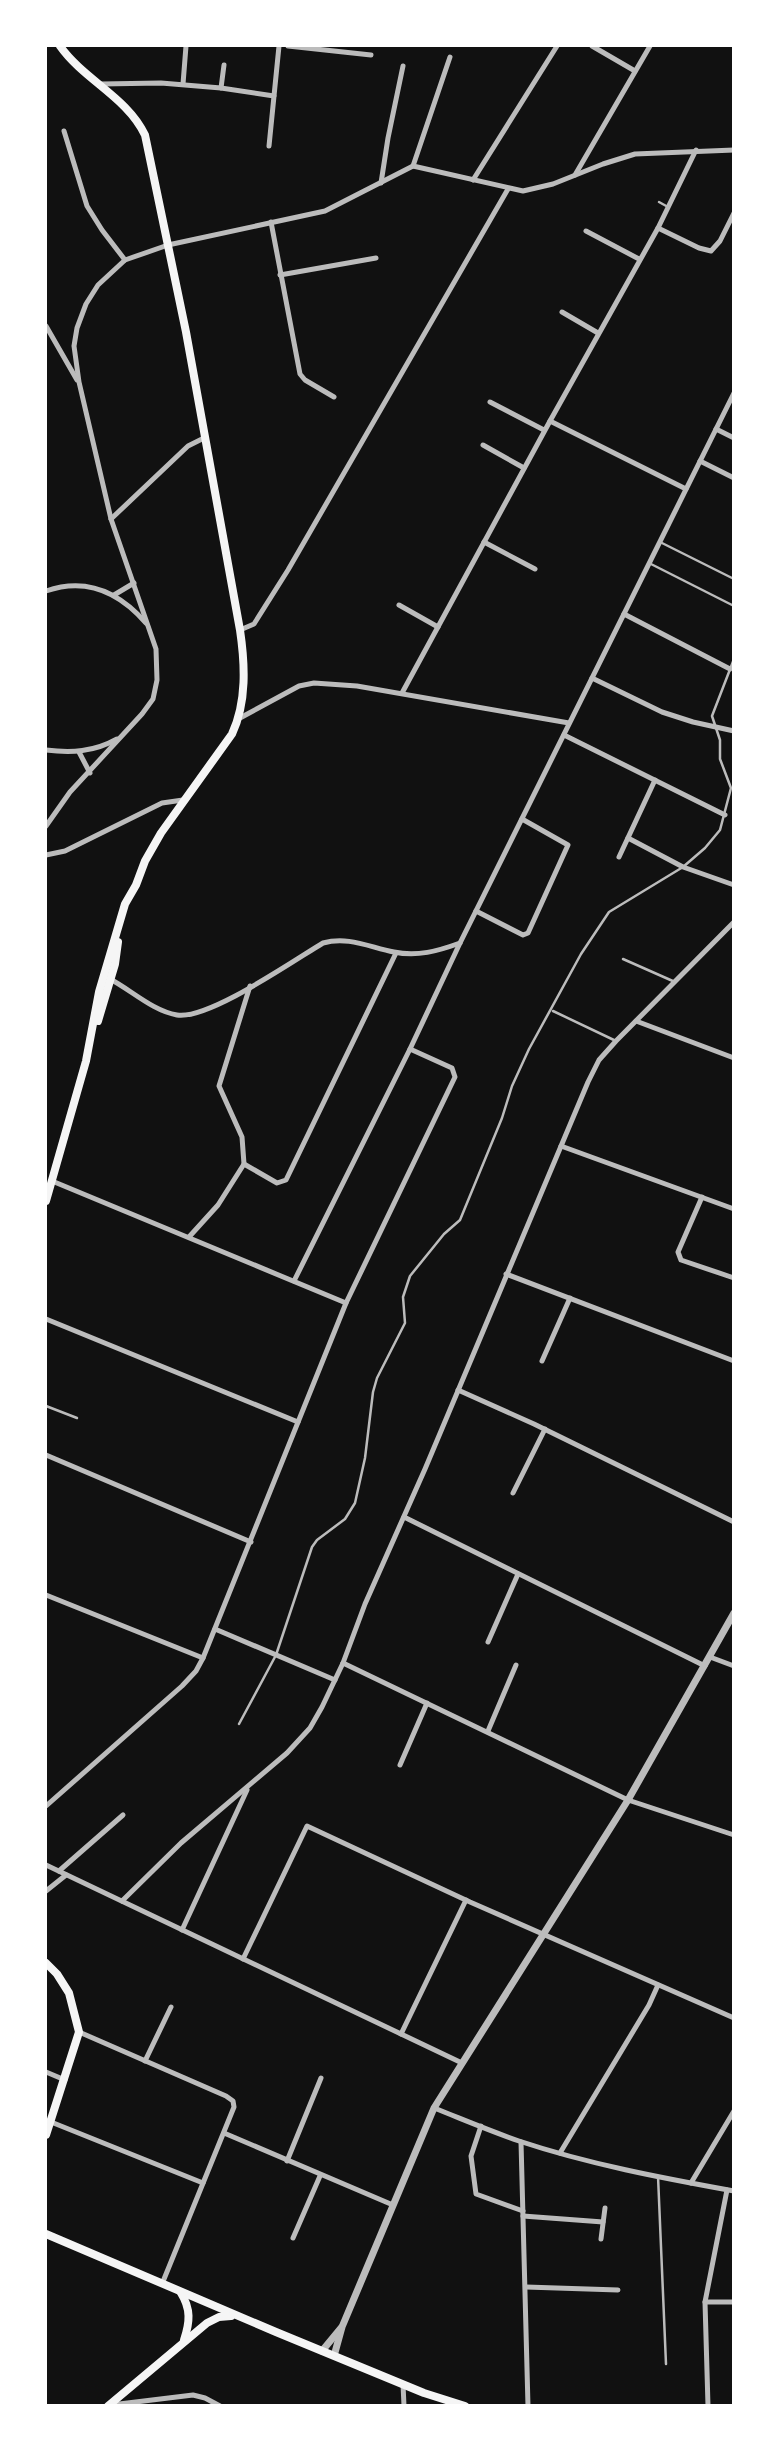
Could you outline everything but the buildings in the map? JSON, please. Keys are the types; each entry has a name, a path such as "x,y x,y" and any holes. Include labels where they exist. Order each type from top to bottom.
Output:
{"main road":[{"path":"46,1201 86,1061 125,904 136,886 145,861 183,800 217,757 240,718 243,660 206,436 145,135 138,120 125,106 97,84 60,46"},
{"path":"46,1963 69,1993 79,2032 46,2135"},
{"path":"46,2234 334,2356 465,2406"},
{"path":"181,2292 190,2316 184,2340"},
{"path":"108,2405 184,2340 215,2319 238,2316"}],"street":[{"path":"183,84 186,46"},
{"path":"269,146 279,46"},
{"path":"288,46 371,55"},
{"path":"473,180 557,46"},
{"path":"592,46 635,71"},
{"path":"575,175 650,46"},
{"path":"414,166 450,57"},
{"path":"221,88 224,65"},
{"path":"381,183 387,138 403,66"},
{"path":"97,84 183,84 274,96"},
{"path":"64,131 87,206 125,260"},
{"path":"402,693 544,430 658,228 696,150"},
{"path":"46,826 70,792 90,773 153,699 158,665 156,649 111,519 79,382 75,346 77,328 86,304 98,285 125,260 168,245 325,211 414,166 523,191 535,190 635,155 733,150"},
{"path":"240,630 254,624 288,570 508,189"},
{"path":"658,228 711,251 720,241 733,213"},
{"path":"271,222 300,374 303,379 334,397"},
{"path":"586,231 639,259"},
{"path":"280,275 376,258"},
{"path":"562,312 598,333"},
{"path":"46,326 79,382"},
{"path":"294,1281 733,396"},
{"path":"491,402 544,430"},
{"path":"550,421 686,489"},
{"path":"716,429 733,438"},
{"path":"111,519 188,446 206,436"},
{"path":"483,445 524,468"},
{"path":"700,461 733,478"},
{"path":"484,542 535,569"},
{"path":"114,594 134,583"},
{"path":"46,591 62,586 81,586 114,594 126,602 148,625"},
{"path":"399,605 438,627"},
{"path":"624,614 730,669"},
{"path":"592,678 662,712 733,731"},
{"path":"240,718 299,686 314,683 402,693 569,723"},
{"path":"564,735 725,815"},
{"path":"46,750 79,752 120,738"},
{"path":"79,752 90,773"},
{"path":"619,857 655,780"},
{"path":"46,855 65,850 162,803 183,800"},
{"path":"476,911 523,935 528,933 568,845 522,819"},
{"path":"628,838 683,867 733,886"},
{"path":"122,1901 181,1843 248,1787 310,1728 343,1663 365,1604 599,1060 733,922"},
{"path":"107,977 157,1008 178,1015 197,1013 218,1006 323,943 335,940 356,942 396,953 435,952 460,943"},
{"path":"244,1164 277,1183 285,1180 396,953"},
{"path":"189,1237 218,1206 244,1164 242,1137 219,1086 250,986"},
{"path":"636,1021 733,1058"},
{"path":"46,1806 182,1686 196,1671 203,1658 346,1303 455,1077 452,1068 410,1049"},
{"path":"561,1146 733,1209"},
{"path":"52,1181 346,1303"},
{"path":"702,1197 678,1252 679,1257 733,1278"},
{"path":"506,1274 733,1361"},
{"path":"542,1361 570,1298"},
{"path":"46,1319 298,1422"},
{"path":"458,1390 545,1429 733,1522"},
{"path":"513,1493 545,1429"},
{"path":"46,1455 251,1542"},
{"path":"404,1517 705,1667"},
{"path":"488,1642 518,1574"},
{"path":"46,1595 203,1658"},
{"path":"334,2356 342,2328 434,2108 628,1800 733,1613"},
{"path":"215,1629 335,1680"},
{"path":"710,1657 733,1666"},
{"path":"343,1663 628,1800 733,1835"},
{"path":"488,1731 516,1665"},
{"path":"400,1765 427,1703"},
{"path":"182,1930 248,1787"},
{"path":"59,1871 123,1815"},
{"path":"243,1959 307,1826 466,1900 733,2018"},
{"path":"46,1865 462,2063"},
{"path":"46,1891 66,1875"},
{"path":"401,2034 466,1900"},
{"path":"560,2152 649,2005 658,1984"},
{"path":"145,2061 170,2007"},
{"path":"79,2032 233,2101 234,2107 224,2133 162,2284"},
{"path":"46,2072 65,2080"},
{"path":"287,2161 321,2078"},
{"path":"434,2108 521,2141 560,2152 730,2190 705,2302 708,2406"},
{"path":"691,2183 733,2111"},
{"path":"51,2122 203,2183"},
{"path":"481,2126 471,2156 477,2194 523,2214 603,2222"},
{"path":"224,2133 393,2205"},
{"path":"521,2141 528,2406"},
{"path":"293,2238 320,2176"},
{"path":"601,2239 605,2208"},
{"path":"526,2287 618,2290"},
{"path":"705,2302 733,2302"},
{"path":"322,2351 342,2328"},
{"path":"403,2384 404,2406"},
{"path":"108,2405 193,2395 220,2406"}],"lane":[{"path":"659,202 668,207"},
{"path":"660,542 733,579"},
{"path":"649,563 733,606"},
{"path":"239,1724 276,1655 312,1547 317,1540 345,1519 355,1503 365,1458 373,1392 377,1378 405,1323 405,1287 419,1264 460,1220 529,1049 604,916 683,867 718,835 731,788 720,759 720,740 712,716 733,659"},
{"path":"623,959 675,982"},
{"path":"552,1010 617,1041"},
{"path":"46,1406 77,1418"},
{"path":"658,2176 666,2364"}]}
